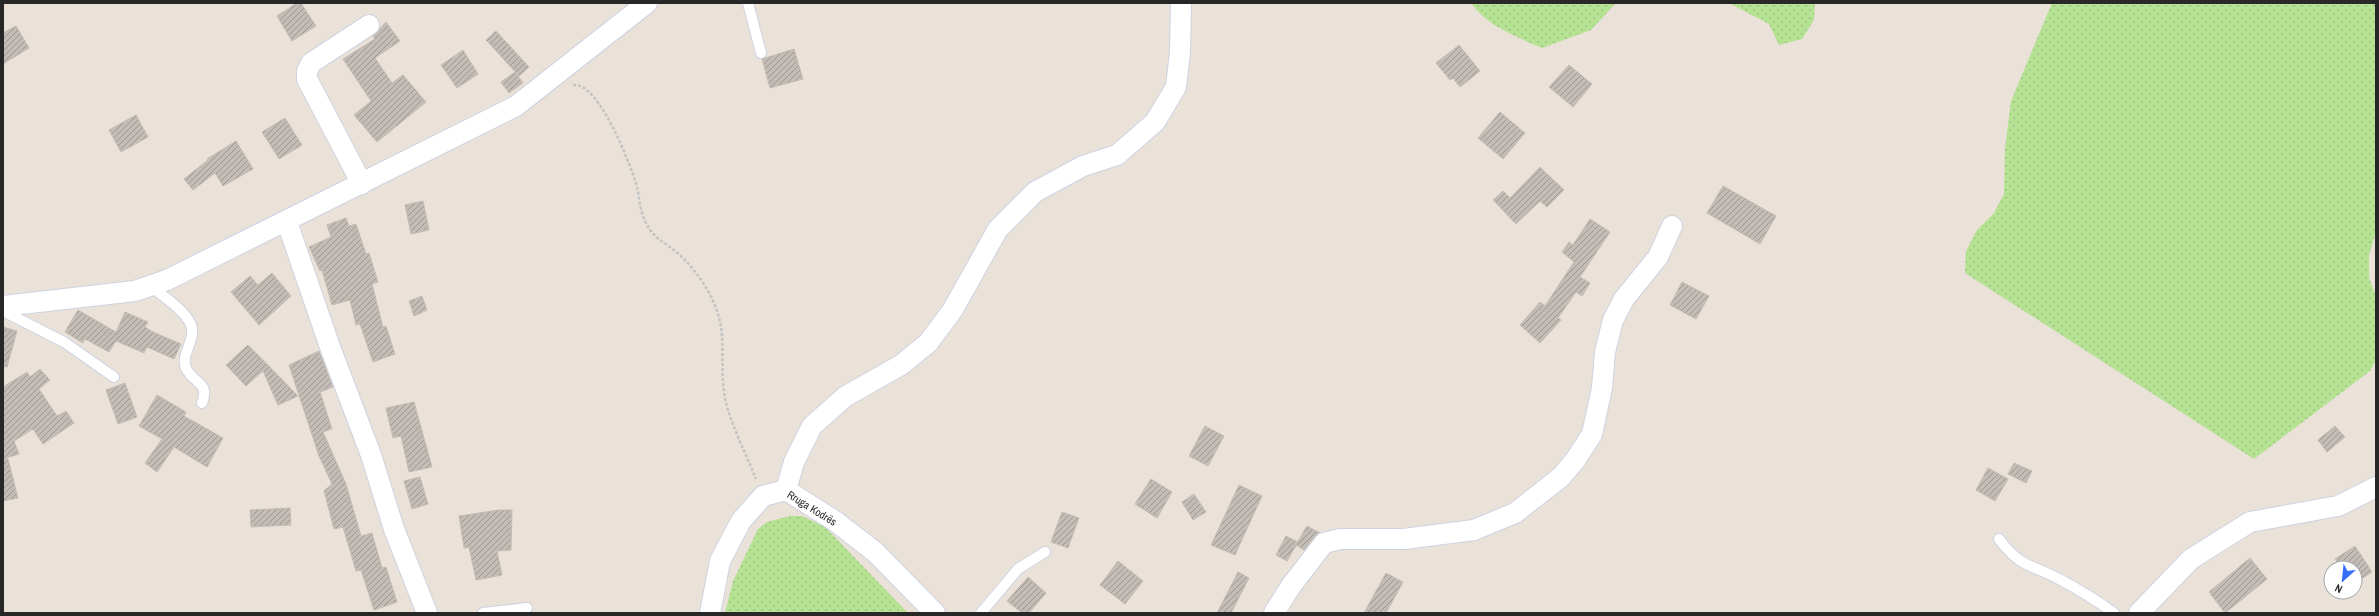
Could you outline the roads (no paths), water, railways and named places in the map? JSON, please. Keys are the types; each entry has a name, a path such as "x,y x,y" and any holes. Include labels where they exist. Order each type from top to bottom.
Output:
{"street":[{"path":"3,306 135,291 152,287 287,222 516,106 647,3"},
{"path":"786,490 794,462 812,426 846,396 901,365 928,343 952,311 998,229 1035,192 1083,166 1117,156 1156,122 1176,87 1180,52 1181,3"},
{"path":"362,184 307,79 307,71 311,63 369,24"},
{"path":"287,222 330,347 371,455 394,529 427,613"},
{"path":"1274,613 1291,586 1324,543 1340,539 1404,539 1474,530 1515,513 1561,477 1576,460 1592,434 1602,388 1605,352 1613,320 1624,299 1658,257 1672,226"},
{"path":"2138,613 2191,558 2250,522 2338,506 2376,488"},
{"name":"Rruga Kodrës","path":"710,613 720,561 741,521 763,496 786,490 835,521 875,552 935,613"}],"lane":[{"path":"748,3 761,53"},
{"path":"152,287 191,324 192,334 184,362 187,370 204,387 205,395 202,402"},
{"path":"3,311 64,342 114,377"},
{"path":"1999,539 2012,556 2030,568 2057,578 2092,597 2114,613"},
{"path":"981,613 1018,569 1045,552"},
{"path":"483,613 527,608"}]}
